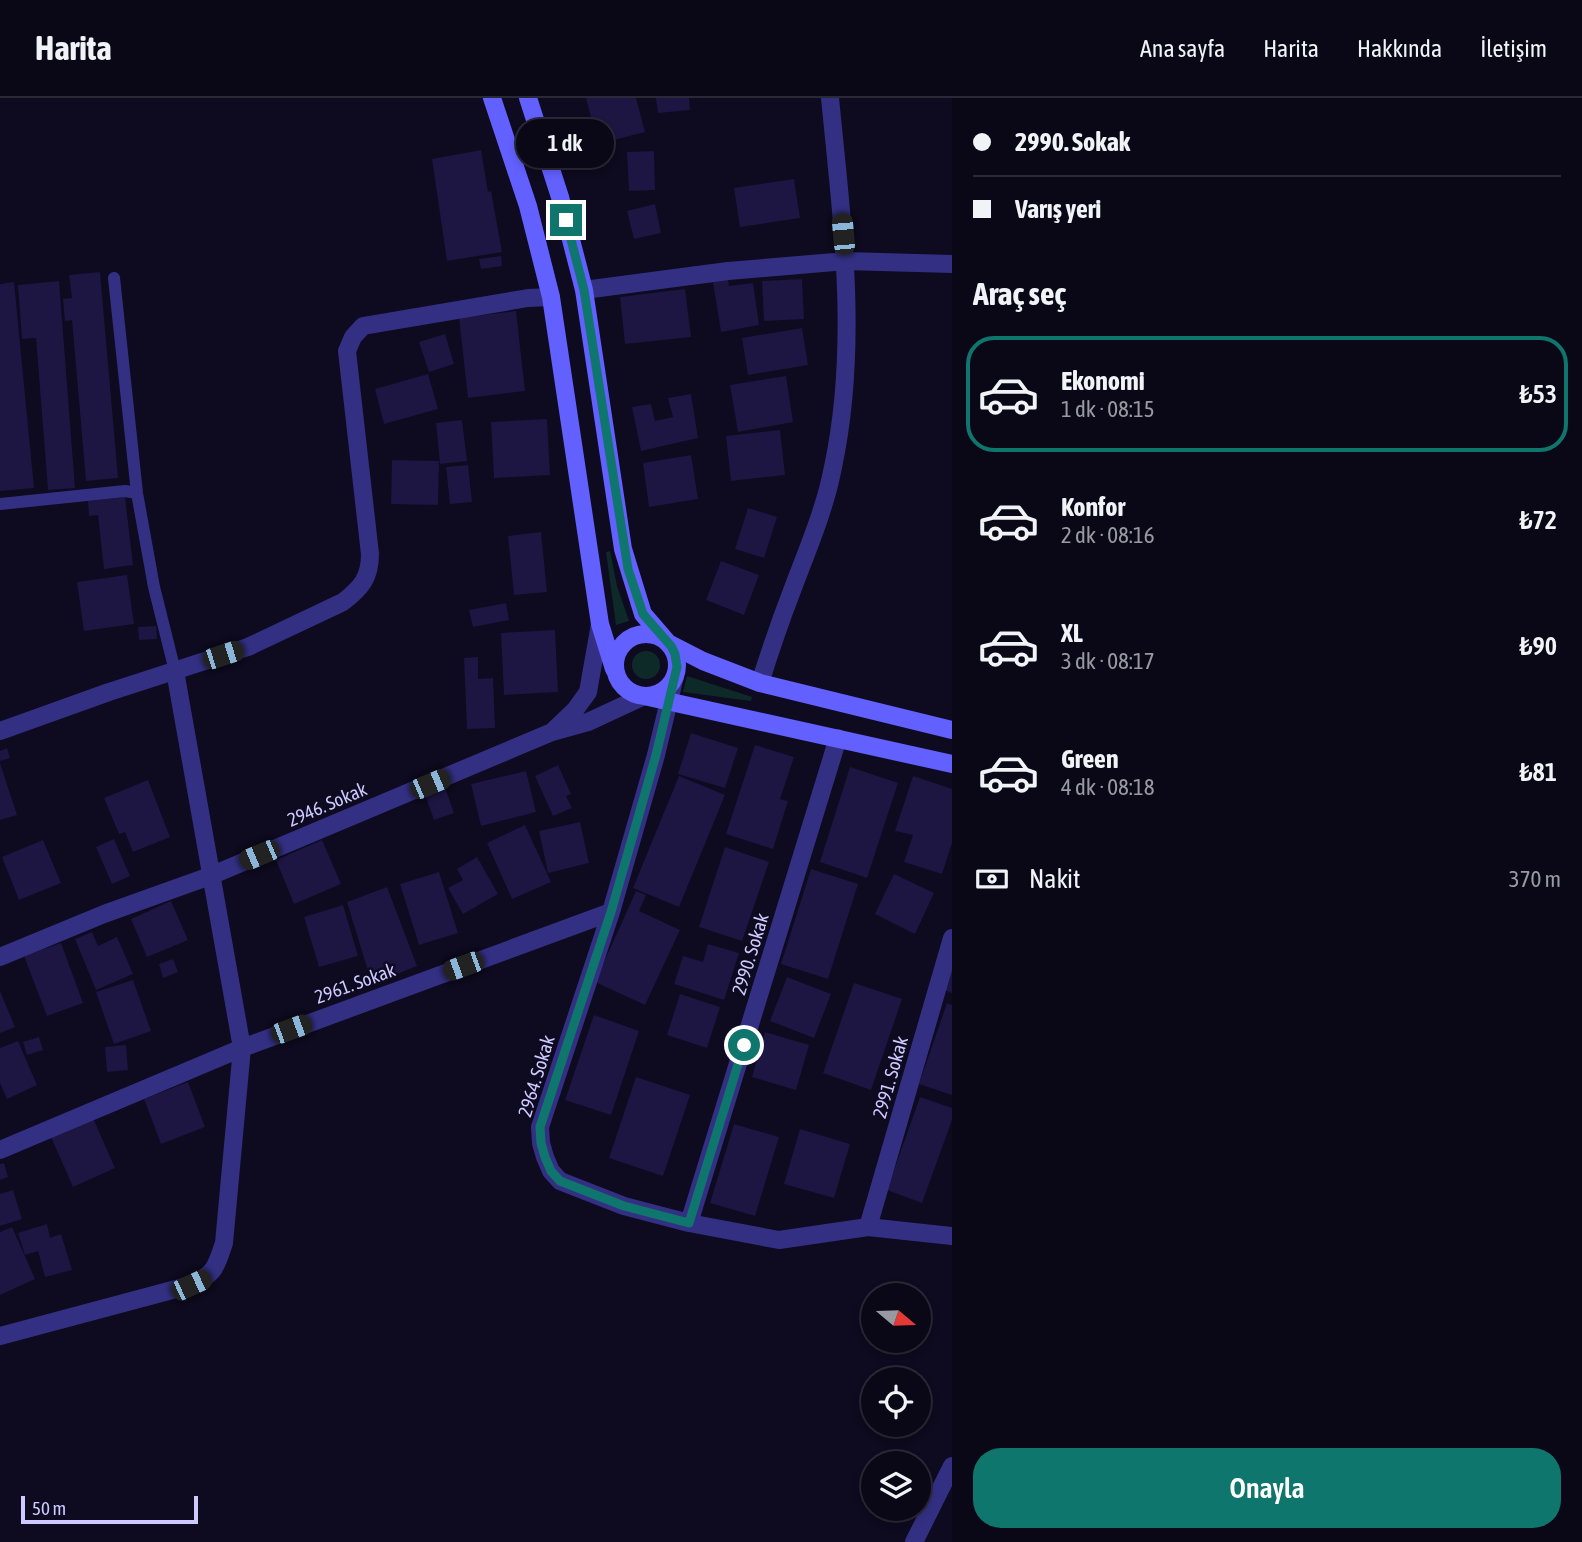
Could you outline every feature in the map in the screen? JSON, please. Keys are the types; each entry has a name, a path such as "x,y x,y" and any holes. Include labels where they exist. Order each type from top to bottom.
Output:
{"main road":[{"path":"492,98 528,206 551,297 600,624 614,669 624,688 645,696 952,764"},
{"path":"528,98 560,197 584,290 626,562 643,614 668,643 676,658 675,676 668,687 661,692 645,696"},
{"path":"614,669 619,648 632,636 649,634 661,637 704,661 760,683 952,730"}],"street":[{"path":"760,683 782,615 823,507 833,470 845,393 846,261 830,98"},
{"path":"584,290 728,271 846,261 952,264"},
{"path":"0,731 248,647 343,602 365,582 370,568 347,351 358,331 363,326 528,298 551,297"},
{"path":"588,692 600,624"},
{"path":"552,732 575,710 588,692 614,669"},
{"path":"0,1336 191,1285 208,1277 218,1262 224,1243 242,1048 175,671"},
{"name":"2964. Sokak","path":"675,676 656,755 611,912 540,1127 541,1143 551,1171 560,1181 624,1206 689,1223 779,1240 868,1227 952,1236"},
{"path":"552,732 588,722 645,696"},
{"name":"2946. Sokak","path":"0,957 104,914 210,876 552,732"},
{"name":"2990. Sokak","path":"689,1223 838,738"},
{"name":"2961. Sokak","path":"0,1150 242,1048 611,912"},
{"name":"2991. Sokak","path":"868,1227 952,938"},
{"path":"914,1542 952,1466"}],"lane":[{"path":"114,278 137,493 154,587 175,671"},
{"path":"0,504 125,491 137,493"}],"green space":[{"path":"610,551 617,586 629,621 616,625 606,552"},
{"path":"646,651 656,655 660,665 656,675 646,679 636,675 632,665 636,655"},
{"path":"687,676 752,697 751,701 683,692"}],"building":[{"path":"586,98 636,98 645,132 598,144"},
{"path":"656,98 689,98 690,110 658,113"},
{"path":"481,150 502,252 447,261 432,159"},
{"path":"654,151 655,190 629,191 627,152"},
{"path":"794,179 800,218 740,227 734,188"},
{"path":"655,204 661,233 634,239 627,211"},
{"path":"501,256 502,266 481,269 479,259"},
{"path":"100,272 118,478 86,481 72,320 65,321 63,299 72,298 69,275"},
{"path":"727,274 729,286 753,283 759,325 721,332 712,276"},
{"path":"802,279 804,319 764,321 762,281"},
{"path":"59,281 75,488 48,490 36,338 22,339 18,285"},
{"path":"14,282 34,488 0,491 0,284"},
{"path":"685,289 691,337 625,344 620,297"},
{"path":"516,311 525,391 468,398 459,318"},
{"path":"802,328 808,365 748,375 742,338"},
{"path":"445,334 454,364 429,372 419,342"},
{"path":"428,374 438,409 384,424 375,389"},
{"path":"786,376 793,422 738,432 730,385"},
{"path":"691,394 698,438 641,451 632,407 651,404 655,421 673,417 668,398"},
{"path":"547,419 550,475 494,478 491,422"},
{"path":"462,420 467,461 440,464 436,423"},
{"path":"780,430 785,475 731,481 726,436"},
{"path":"691,455 698,499 649,507 643,463"},
{"path":"392,460 439,461 438,505 391,504"},
{"path":"468,465 472,502 450,504 446,467"},
{"path":"125,497 133,565 104,569 98,515 89,516 88,501"},
{"path":"748,508 777,517 764,558 735,549"},
{"path":"541,532 547,592 514,595 508,536"},
{"path":"721,561 759,575 744,615 706,600"},
{"path":"127,575 134,624 84,631 77,582"},
{"path":"506,603 509,620 473,627 469,610"},
{"path":"156,626 157,639 139,640 138,627"},
{"path":"555,630 558,692 504,695 501,633"},
{"path":"478,657 478,679 493,678 495,728 467,729 464,658"},
{"path":"691,733 738,748 725,788 678,774"},
{"path":"755,745 794,757 780,799 788,801 773,849 726,834"},
{"path":"7,748 10,758 0,761 0,751"},
{"path":"0,763 17,815 0,820"},
{"path":"558,765 571,794 566,796 572,808 553,816 535,776"},
{"path":"850,767 898,783 867,878 820,862"},
{"path":"526,771 536,812 481,826 471,784"},
{"path":"679,776 725,795 679,907 633,888"},
{"path":"913,776 952,789 952,843 942,874 904,862 913,835 895,831"},
{"path":"148,780 170,837 133,852 125,832 119,834 104,798"},
{"path":"444,785 454,813 434,820 424,792"},
{"path":"580,822 589,863 548,873 539,831"},
{"path":"525,825 551,882 512,899 487,843"},
{"path":"114,839 130,876 112,884 96,847"},
{"path":"43,840 61,883 19,900 2,857"},
{"path":"322,840 341,884 294,904 276,860"},
{"path":"725,847 769,862 742,941 699,927"},
{"path":"477,857 498,894 463,914 448,888 463,880 457,869"},
{"path":"811,869 858,884 828,979 781,964"},
{"path":"439,872 458,933 419,945 400,884"},
{"path":"894,874 934,893 915,934 875,914"},
{"path":"387,887 417,966 372,984 347,902"},
{"path":"636,891 646,895 639,911 680,930 645,1005 595,982"},
{"path":"171,901 188,940 147,957 131,919"},
{"path":"343,905 358,956 319,967 304,917"},
{"path":"92,932 98,946 117,937 133,974 96,990 75,939"},
{"path":"61,943 83,1003 47,1016 24,956"},
{"path":"708,944 739,953 724,1000 674,984 683,956 703,962"},
{"path":"173,959 178,972 163,978 159,964"},
{"path":"952,969 952,993 944,990"},
{"path":"787,977 831,994 814,1038 770,1021"},
{"path":"133,980 151,1031 114,1044 96,992"},
{"path":"854,983 902,999 871,1090 823,1073"},
{"path":"0,991 15,1027 0,1033"},
{"path":"680,994 720,1007 707,1048 667,1035"},
{"path":"947,1003 952,1005 952,1095 919,1084"},
{"path":"594,1015 639,1031 611,1115 565,1100"},
{"path":"765,1032 809,1045 796,1090 752,1077"},
{"path":"39,1037 43,1050 27,1055 23,1042"},
{"path":"18,1041 37,1085 7,1099 0,1083 0,1048"},
{"path":"126,1045 128,1070 107,1072 105,1047"},
{"path":"636,1077 690,1095 663,1176 609,1158"},
{"path":"188,1082 205,1127 161,1144 144,1099"},
{"path":"920,1097 952,1108 952,1120 922,1203 887,1190"},
{"path":"93,1118 115,1168 73,1187 51,1137"},
{"path":"734,1124 779,1137 755,1216 710,1203"},
{"path":"800,1129 850,1144 834,1198 784,1184"},
{"path":"4,1163 8,1177 0,1180 0,1164"},
{"path":"13,1190 22,1219 0,1226 0,1194"},
{"path":"47,1224 50,1238 61,1234 72,1270 45,1277 38,1251 25,1255 18,1233"},
{"path":"12,1227 35,1279 0,1295 0,1232"}],"route":[{"path":"566,220 584,290 628,569 643,614 671,646 677,667 656,755 611,912 540,1127 541,1143 551,1171 560,1181 624,1206 689,1223 744,1045"}]}
